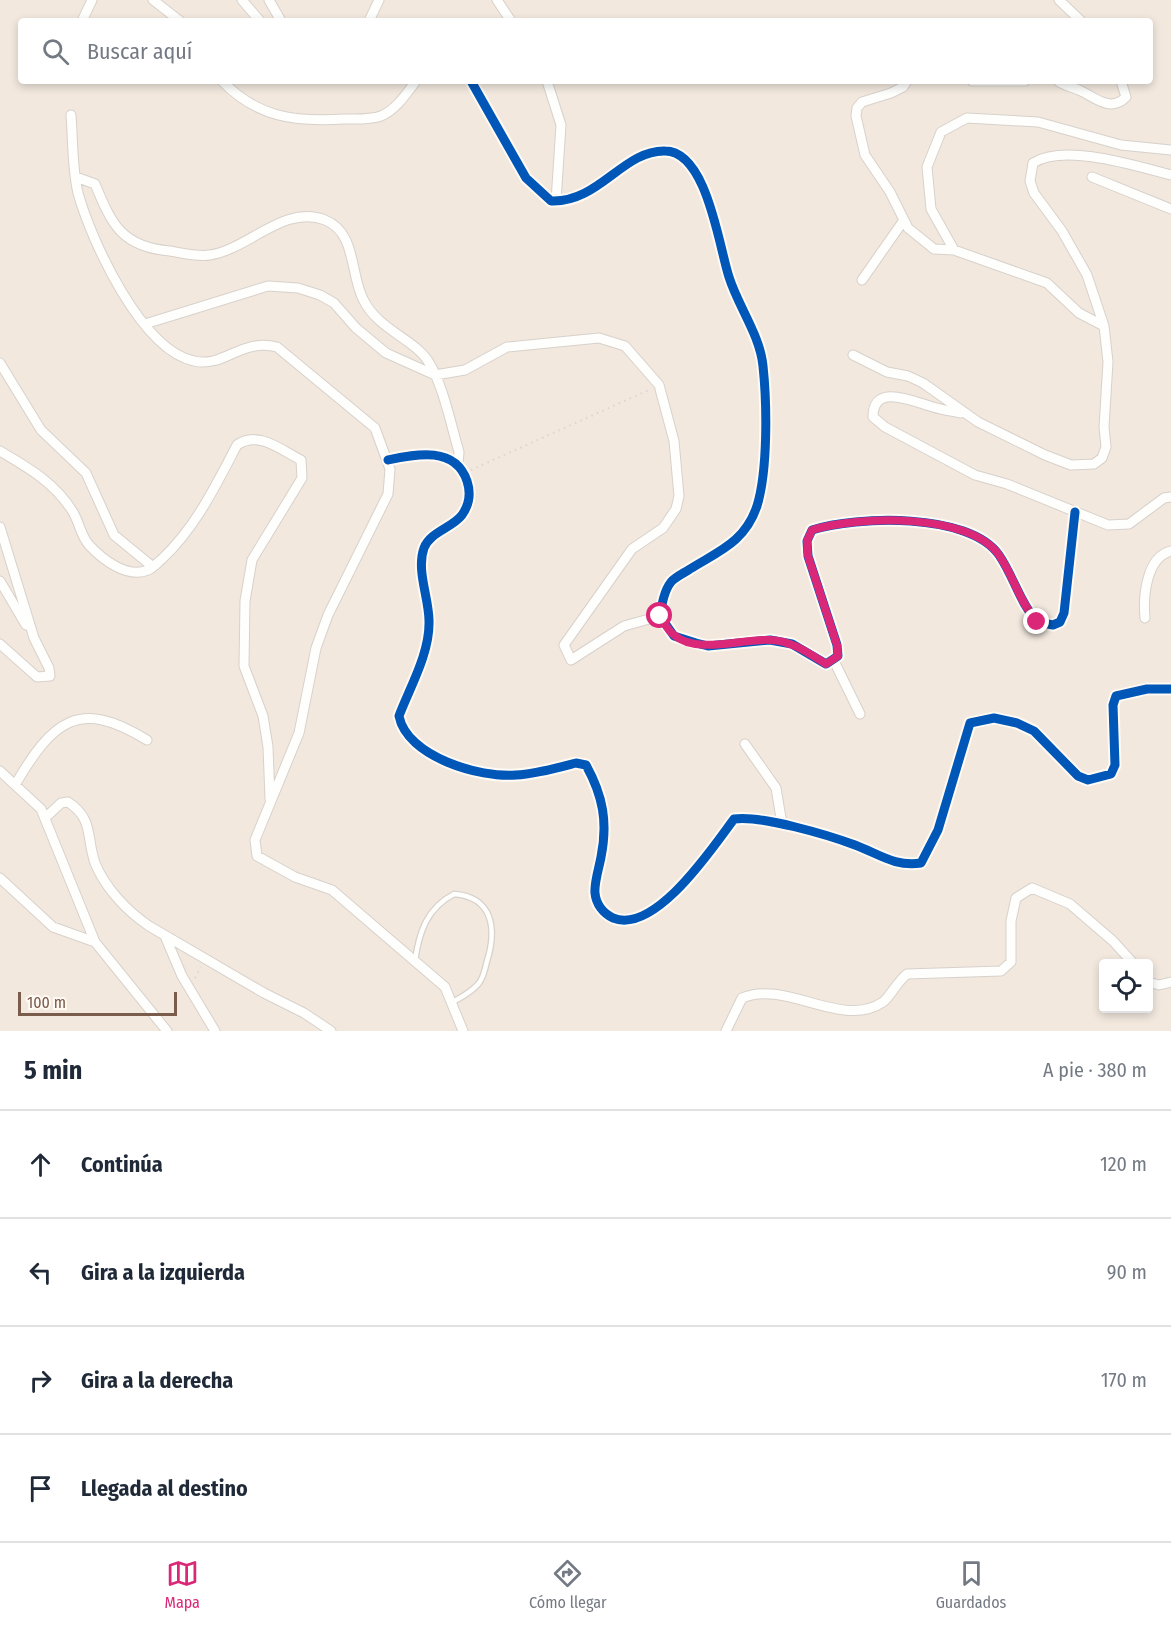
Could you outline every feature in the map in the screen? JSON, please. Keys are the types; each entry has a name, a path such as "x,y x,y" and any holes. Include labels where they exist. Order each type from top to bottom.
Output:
{"street":[{"path":"83,18 92,0"},
{"path":"153,0 176,18"},
{"path":"242,0 257,18"},
{"path":"268,0 279,18"},
{"path":"370,18 379,0"},
{"path":"497,0 509,18"},
{"path":"1059,0 1078,18"},
{"path":"226,84 252,106 271,114 294,119 334,120 380,116 394,108 414,84"},
{"path":"473,84 526,178 542,194 556,201 573,199 588,193 626,166 649,154 665,151 677,153 688,161 707,195 729,277 761,351 765,411 762,480 756,507 741,537 672,581 662,601 660,616 674,636 708,646 770,640 792,644 826,664 834,661 838,656 837,645 808,556 807,541 812,530 828,525 907,520 955,527 979,538 998,554 1023,606 1037,622 1053,625 1060,622 1064,613 1075,512"},
{"path":"548,84 561,125 556,201"},
{"path":"905,84 891,93 862,102 857,108 856,116 865,154 890,192 908,228 934,249 954,250 1047,283 1079,313 1104,326"},
{"path":"1065,84 1082,91 1098,102 1114,103 1122,102 1126,97 1122,84"},
{"path":"71,115 76,177 90,228 108,268 145,324 170,351 192,361 209,363 251,345 264,344 277,347 375,428 388,460 388,494 328,615 316,648 299,733 255,840 257,856 295,877 332,890 445,987 463,1031"},
{"path":"954,250 931,209 927,167 941,132 967,118 1038,122 1121,145 1171,150"},
{"path":"853,355 887,372 908,375 966,414 1045,455 1071,465 1094,464 1102,458 1106,447 1104,427 1108,362 1104,326 1087,275 1062,231 1034,193 1030,181 1033,163 1041,158 1059,156 1099,158 1171,176"},
{"path":"76,177 94,184 108,216 129,240 146,249 209,255 229,249 285,221 307,217 325,220 340,229 362,298 372,313 427,359 435,375 459,452 459,465"},
{"path":"1092,177 1171,209"},
{"path":"862,280 904,220"},
{"path":"145,324 268,286 298,288 320,295 334,303 356,328 386,353 435,375 465,370 507,346 598,338 625,346 659,385 674,441 679,496 676,509 663,528 632,549 564,645 571,660 624,626 660,616"},
{"path":"0,363 41,430 86,473 114,535 153,567"},
{"path":"966,414 902,397 887,396 879,399 873,409 873,417 885,427 975,475 1007,484 1108,525 1129,524 1164,498 1171,497"},
{"path":"0,451 61,493 75,516 86,542 103,559 119,568 138,572 153,567 177,545 203,509 237,445 246,438 256,438 301,460 302,478 252,560 244,601 244,666 263,716 268,747 270,801"},
{"path":"388,460 412,454 437,454 459,465 465,474 470,490 468,503 461,517 429,540 424,548 422,569 429,621 427,644 399,716 401,726 424,751 473,772 514,776 576,763 586,765 597,784 606,831 595,892 600,909 617,920 630,920 645,914 687,882 734,819 755,818 782,824 855,845 880,858 906,866 921,863 938,830 970,723 994,718 1034,730 1078,776 1088,780 1111,774 1115,765 1113,705 1116,696 1147,689 1171,689"},
{"path":"0,527 34,638"},
{"path":"1145,618 1144,601 1151,570 1159,557 1171,551"},
{"path":"0,581 34,638 49,668 50,676 37,677 0,644"},
{"path":"834,661 860,714"},
{"path":"15,785 35,751 54,732 76,720 98,717 127,727 147,740"},
{"path":"745,744 776,788 782,824"},
{"path":"0,771 41,809 95,942 158,1028 167,1031"},
{"path":"45,818 61,803 69,802 81,810 87,822 96,863 108,885 131,914 206,960 304,1013 331,1031"},
{"path":"0,878 53,927 95,942"},
{"path":"726,1031 742,998 755,992 773,992 830,1008 862,1008 884,1001 896,983 907,974 1001,971 1011,962 1011,921 1016,898 1032,888 1070,904 1113,941 1129,959"},
{"path":"165,936 188,988 215,1031"},
{"path":"1153,983 1159,985 1171,982"}],"lane":[{"path":"415,961 422,927 441,900 454,894 478,899 489,913 493,931 489,956 481,981 472,992 453,1002"}],"path":[{"path":"465,474 479,465 659,385"},
{"path":"188,988 206,960"}],"shaded area":[{"path":"0,0 1171,0 1171,1031 0,1031"}],"cycle path":[{"path":"473,84 526,178 551,201 583,194 636,159 650,153 665,151 679,155 691,166 709,203 729,277 761,354 765,399 765,456 761,491 757,506 746,528 721,551 675,578 667,589 660,616 674,636 708,646 770,640 792,644 826,664 838,656 837,645 808,556 807,541 812,530 831,525 883,520 938,525 963,531 984,541 999,555 1037,622 1053,625 1060,622 1064,613 1075,512"},
{"path":"388,460 423,455 444,457 454,462 461,470 469,490 468,503 462,515 431,538 424,548 421,565 429,621 428,633 423,657 399,716 405,730 416,743 430,753 447,762 484,773 516,775 576,763 586,765 600,799 604,821 603,844 595,893 601,908 613,918 629,920 647,914 664,902 698,867 734,819 760,820 812,831 855,845 887,859 903,863 921,863 938,830 970,723 994,718 1017,723 1034,731 1078,776 1088,780 1111,774 1115,765 1113,705 1116,696 1147,689 1171,689"}],"route":[{"path":"660,616 674,636 696,644 708,646 770,640 792,644 826,664 834,661 838,656 837,645 808,556 807,541 812,530 828,525 907,520 955,527 979,538 998,554 1023,606 1037,622"}]}
